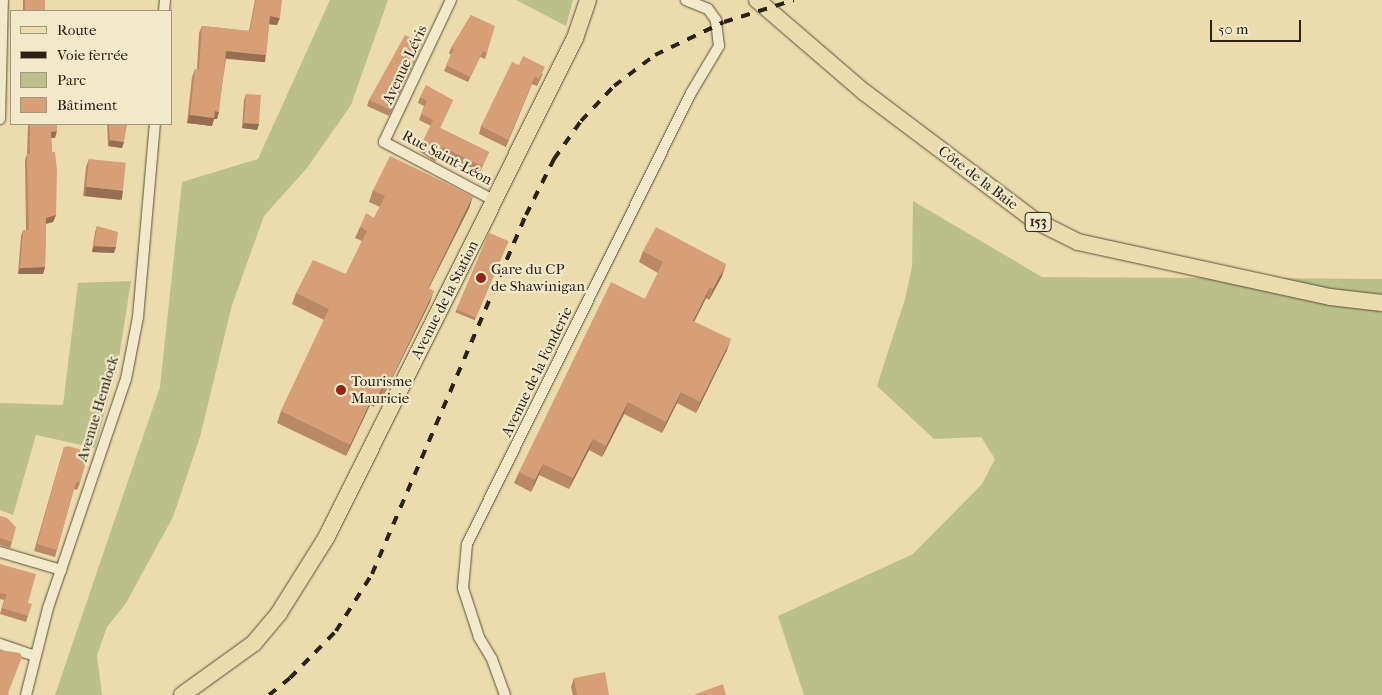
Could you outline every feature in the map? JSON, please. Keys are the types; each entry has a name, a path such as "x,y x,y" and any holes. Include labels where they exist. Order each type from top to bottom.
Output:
{"main road":[{"name":"Avenue de la Station","path":"182,695 254,643 279,613 326,538 575,38 588,0"},
{"name":"Côte de la Baie","path":"759,1 879,104 1034,220 1078,242 1330,297 1382,303"}],"street":[{"path":"0,119 3,0"},
{"name":"Avenue Lévis","path":"384,142 451,0"},
{"name":"Avenue de la Fonderie","path":"505,695 492,659 480,637 463,588 467,544 691,93 719,46 716,20 708,9 686,0"},
{"name":"Avenue Hemlock","path":"26,695 35,656 61,570 126,379 138,317 154,125"},
{"name":"Rue Saint-Léon","path":"384,142 495,201"},
{"path":"0,552 61,570"},
{"path":"0,644 35,656"}],"green space":[{"path":"330,0 388,0 351,105 307,168 264,216 232,305 200,437 173,517 126,603 107,627 97,655 102,695 55,695 160,387 182,182 258,159"},
{"path":"516,0 573,0 566,26"},
{"path":"913,201 1042,277 1382,279 1382,695 804,695 778,616 913,554 982,484 995,459 981,437 934,439 877,386 905,299 912,267"},
{"path":"131,281 118,364 95,448 36,435 13,515 0,510 0,403 63,405 78,283"}],"building":[{"path":"25,0 45,0 45,10 25,10"},
{"path":"256,0 282,0 280,18 270,16 266,55 226,51 219,112 215,111 214,118 190,115 195,69 199,69 202,26 250,31"},
{"path":"471,15 495,26 487,53 483,51 470,77 446,65 454,49 451,48"},
{"path":"405,35 422,44 391,110 369,100"},
{"path":"523,56 545,67 539,79 535,76 508,140 481,126 512,62 519,65"},
{"path":"426,85 453,100 440,128 489,152 482,166 442,147 438,156 421,145 433,120 421,114 427,101 420,97"},
{"path":"246,94 261,95 259,124 244,123"},
{"path":"30,125 57,125 57,131 51,132 52,152 55,152 57,170 56,215 46,218 45,267 20,268 23,230 29,230 27,154 30,154"},
{"path":"109,125 127,125 124,142 110,140"},
{"path":"390,156 473,196 428,288 434,291 389,384 385,382 378,396 374,394 350,445 281,411 329,309 296,293 313,260 346,274 367,231 360,227 366,213 374,218 385,196 373,190"},
{"path":"89,159 126,163 123,191 86,187"},
{"path":"97,226 118,232 116,247 94,246"},
{"path":"656,227 726,264 713,289 710,287 693,321 731,339 700,402 681,392 666,422 628,402 606,446 593,439 573,478 543,464 535,480 519,472 611,282 645,299 663,262 643,251"},
{"name":"Gare du CP de Shawinigan","path":"489,233 508,241 476,318 457,309"},
{"path":"68,446 85,451 88,455 80,483 76,482 57,550 37,544 64,447"},
{"path":"0,516 7,518 16,527 12,542 0,538"},
{"path":"0,564 36,574 28,603 32,604 28,616 2,608 7,594 0,593"},
{"path":"0,650 20,653 22,657 8,693 9,695 0,695"},
{"path":"605,672 609,695 577,695 574,678"},
{"path":"723,684 726,695 693,695"}],"railway":[{"path":"269,695 290,678 336,631 372,574 526,215 554,159 581,121 614,86 655,55 724,22 794,0"}],"place":[{"name":"Gare du CP de Shawinigan","path":"481,278"},
{"name":"Tourisme Mauricie","path":"341,390"}]}
